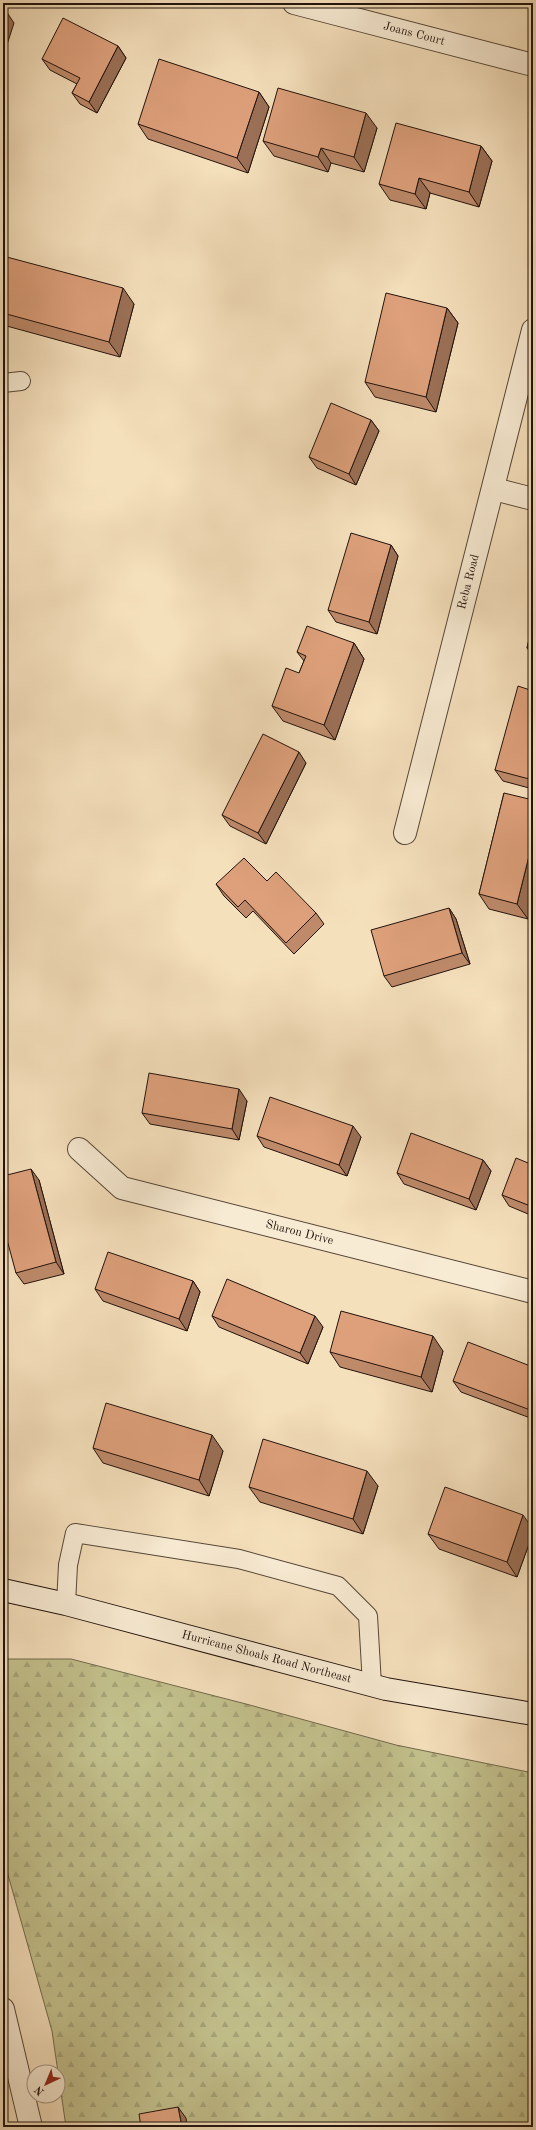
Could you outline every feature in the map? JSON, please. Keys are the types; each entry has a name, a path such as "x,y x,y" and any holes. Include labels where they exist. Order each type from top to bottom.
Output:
{"street":[{"name":"Joans Court","path":"294,3 533,65"},
{"name":"Reba Road","path":"405,833 494,489 533,330"},
{"path":"494,489 533,499"},
{"name":"Sharon Drive","path":"79,1149 122,1188 533,1292"},
{"name":"Hurricane Shoals Road Northeast","path":"3,1590 66,1604 372,1685 533,1714"},
{"path":"3,2009 31,2127"}],"lane":[{"path":"3,383 21,381"},
{"path":"66,1604 68,1565 75,1533 239,1559 338,1586 368,1616 372,1685"}],"green space":[{"path":"7,1659 71,1659 246,1704 396,1745 533,1773 533,2127 66,2127 63,2104 66,2104 66,2064 57,2064 52,2031 3,1857 3,1664"}],"building":[{"path":"63,18 118,46 89,102 72,93 80,78 42,59"},
{"path":"159,59 259,92 237,158 138,124"},
{"path":"278,88 366,113 354,157 321,148 318,157 263,141"},
{"path":"396,123 481,146 469,192 419,178 415,194 379,184"},
{"path":"3,256 123,288 109,342 3,313"},
{"path":"386,293 447,308 426,397 365,382"},
{"path":"331,403 371,420 349,474 309,457"},
{"path":"351,533 391,545 369,622 328,610"},
{"path":"533,623 533,649 527,648"},
{"path":"307,626 354,643 324,725 272,706 286,668 299,673 306,656 297,652"},
{"path":"518,686 533,691 533,780 495,770"},
{"path":"263,734 299,752 258,833 222,815"},
{"path":"504,793 533,800 533,840 517,904 479,894"},
{"path":"244,858 267,881 276,872 316,913 286,943 245,900 238,907 216,884"},
{"path":"449,908 462,953 384,976 371,930"},
{"path":"149,1073 239,1089 232,1129 142,1113"},
{"path":"270,1097 353,1126 339,1165 257,1136"},
{"path":"411,1133 483,1160 469,1199 397,1173"},
{"path":"516,1158 533,1165 533,1207 502,1195"},
{"path":"31,1169 56,1262 16,1273 3,1225 3,1176"},
{"path":"108,1252 193,1281 179,1319 95,1289"},
{"path":"227,1279 315,1316 300,1353 212,1316"},
{"path":"341,1311 433,1336 421,1377 330,1352"},
{"path":"468,1342 533,1367 533,1411 453,1381"},
{"path":"106,1403 212,1435 199,1480 93,1448"},
{"path":"263,1439 367,1471 353,1519 249,1487"},
{"path":"445,1487 523,1515 507,1562 428,1534"},
{"path":"178,2107 182,2127 141,2127 139,2114"}]}
